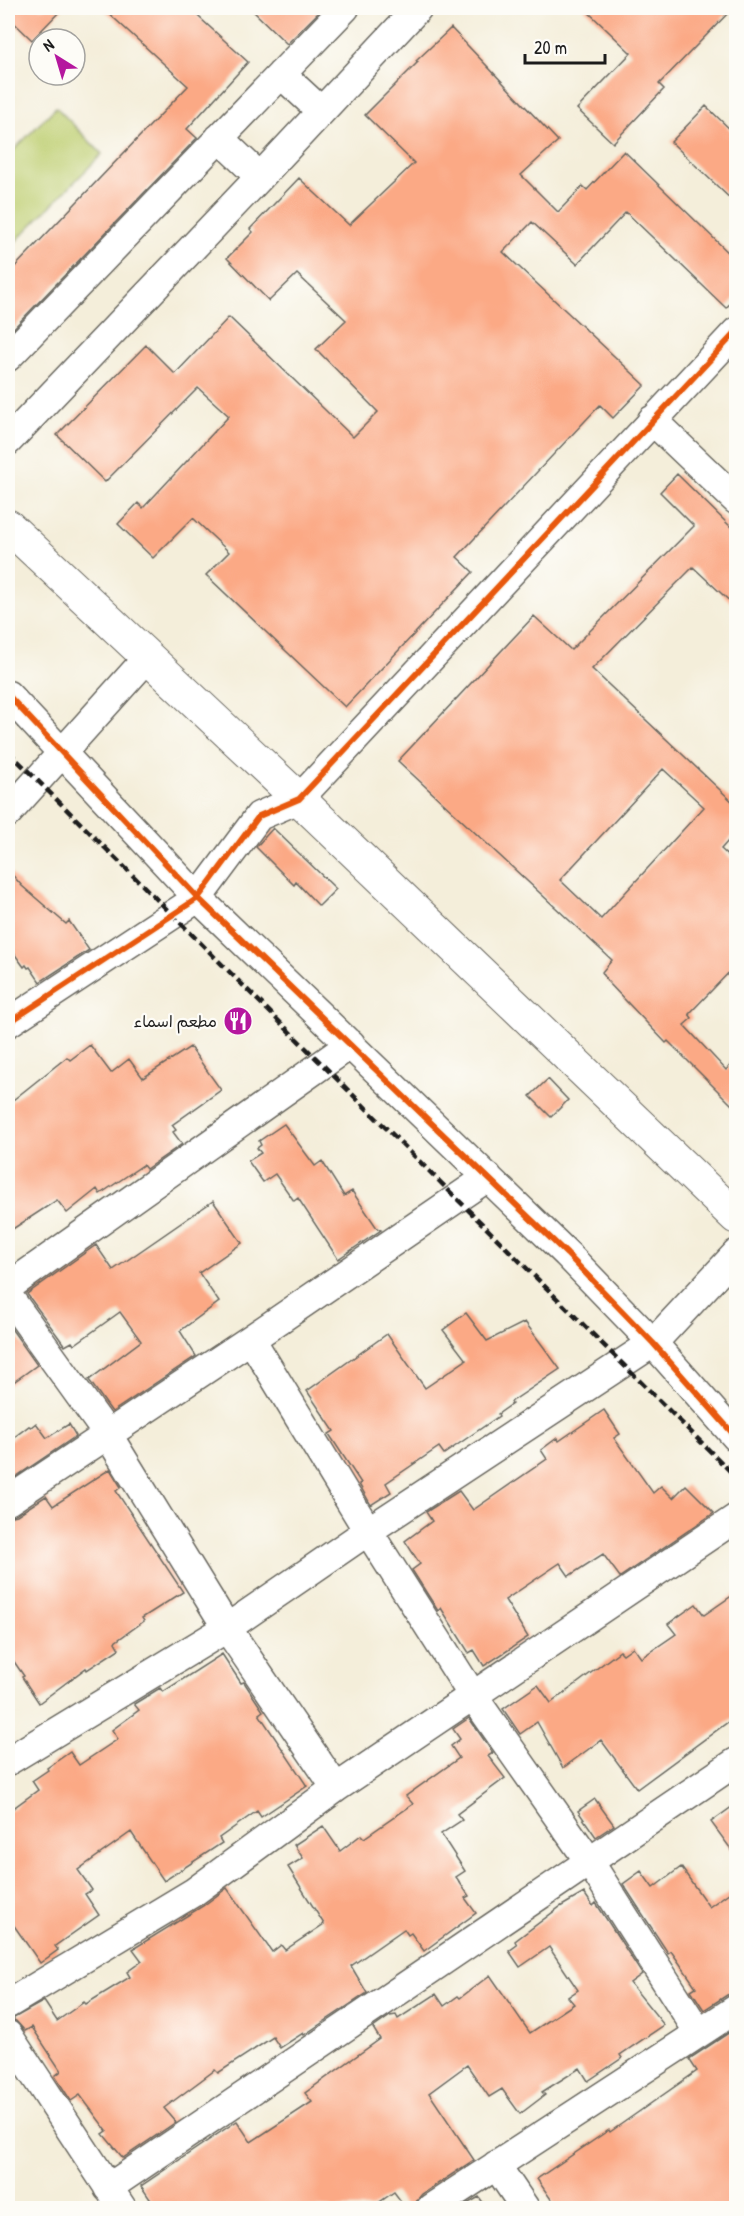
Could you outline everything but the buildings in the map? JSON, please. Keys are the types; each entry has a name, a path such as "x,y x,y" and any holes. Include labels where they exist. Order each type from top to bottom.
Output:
{"street":[{"path":"8,357 345,8"},
{"path":"8,441 418,8"},
{"path":"281,74 321,111"},
{"path":"219,138 260,177"},
{"path":"8,1023 198,898 259,816 299,799 736,332"},
{"path":"652,420 736,500"},
{"path":"8,525 299,799 736,1217"},
{"path":"8,813 148,657"},
{"path":"8,696 198,898 488,1177 653,1343 736,1437"},
{"path":"8,1287 351,1044"},
{"path":"8,1501 488,1177"},
{"path":"8,1761 227,1628 368,1531 653,1343 736,1254"},
{"path":"8,1296 108,1435 227,1628 336,1788"},
{"path":"251,1339 368,1531 473,1696 589,1861 699,2033"},
{"path":"8,2004 182,1900 336,1788 736,1518"},
{"path":"8,2035 115,2198 589,1861 736,1762"},
{"path":"431,2208 736,2009"},
{"path":"496,2165 525,2208"}],"green space":[{"path":"56,107 102,154 8,249 8,156"}],"railway":[{"path":"8,751 736,1477"}],"cycle path":[{"path":"8,1023 198,898 259,816 299,799 736,332"},
{"path":"8,695 198,898 567,1254 653,1343 736,1437"}],"place":[{"name":"مطعم اسماء","path":"238,1021"}]}
